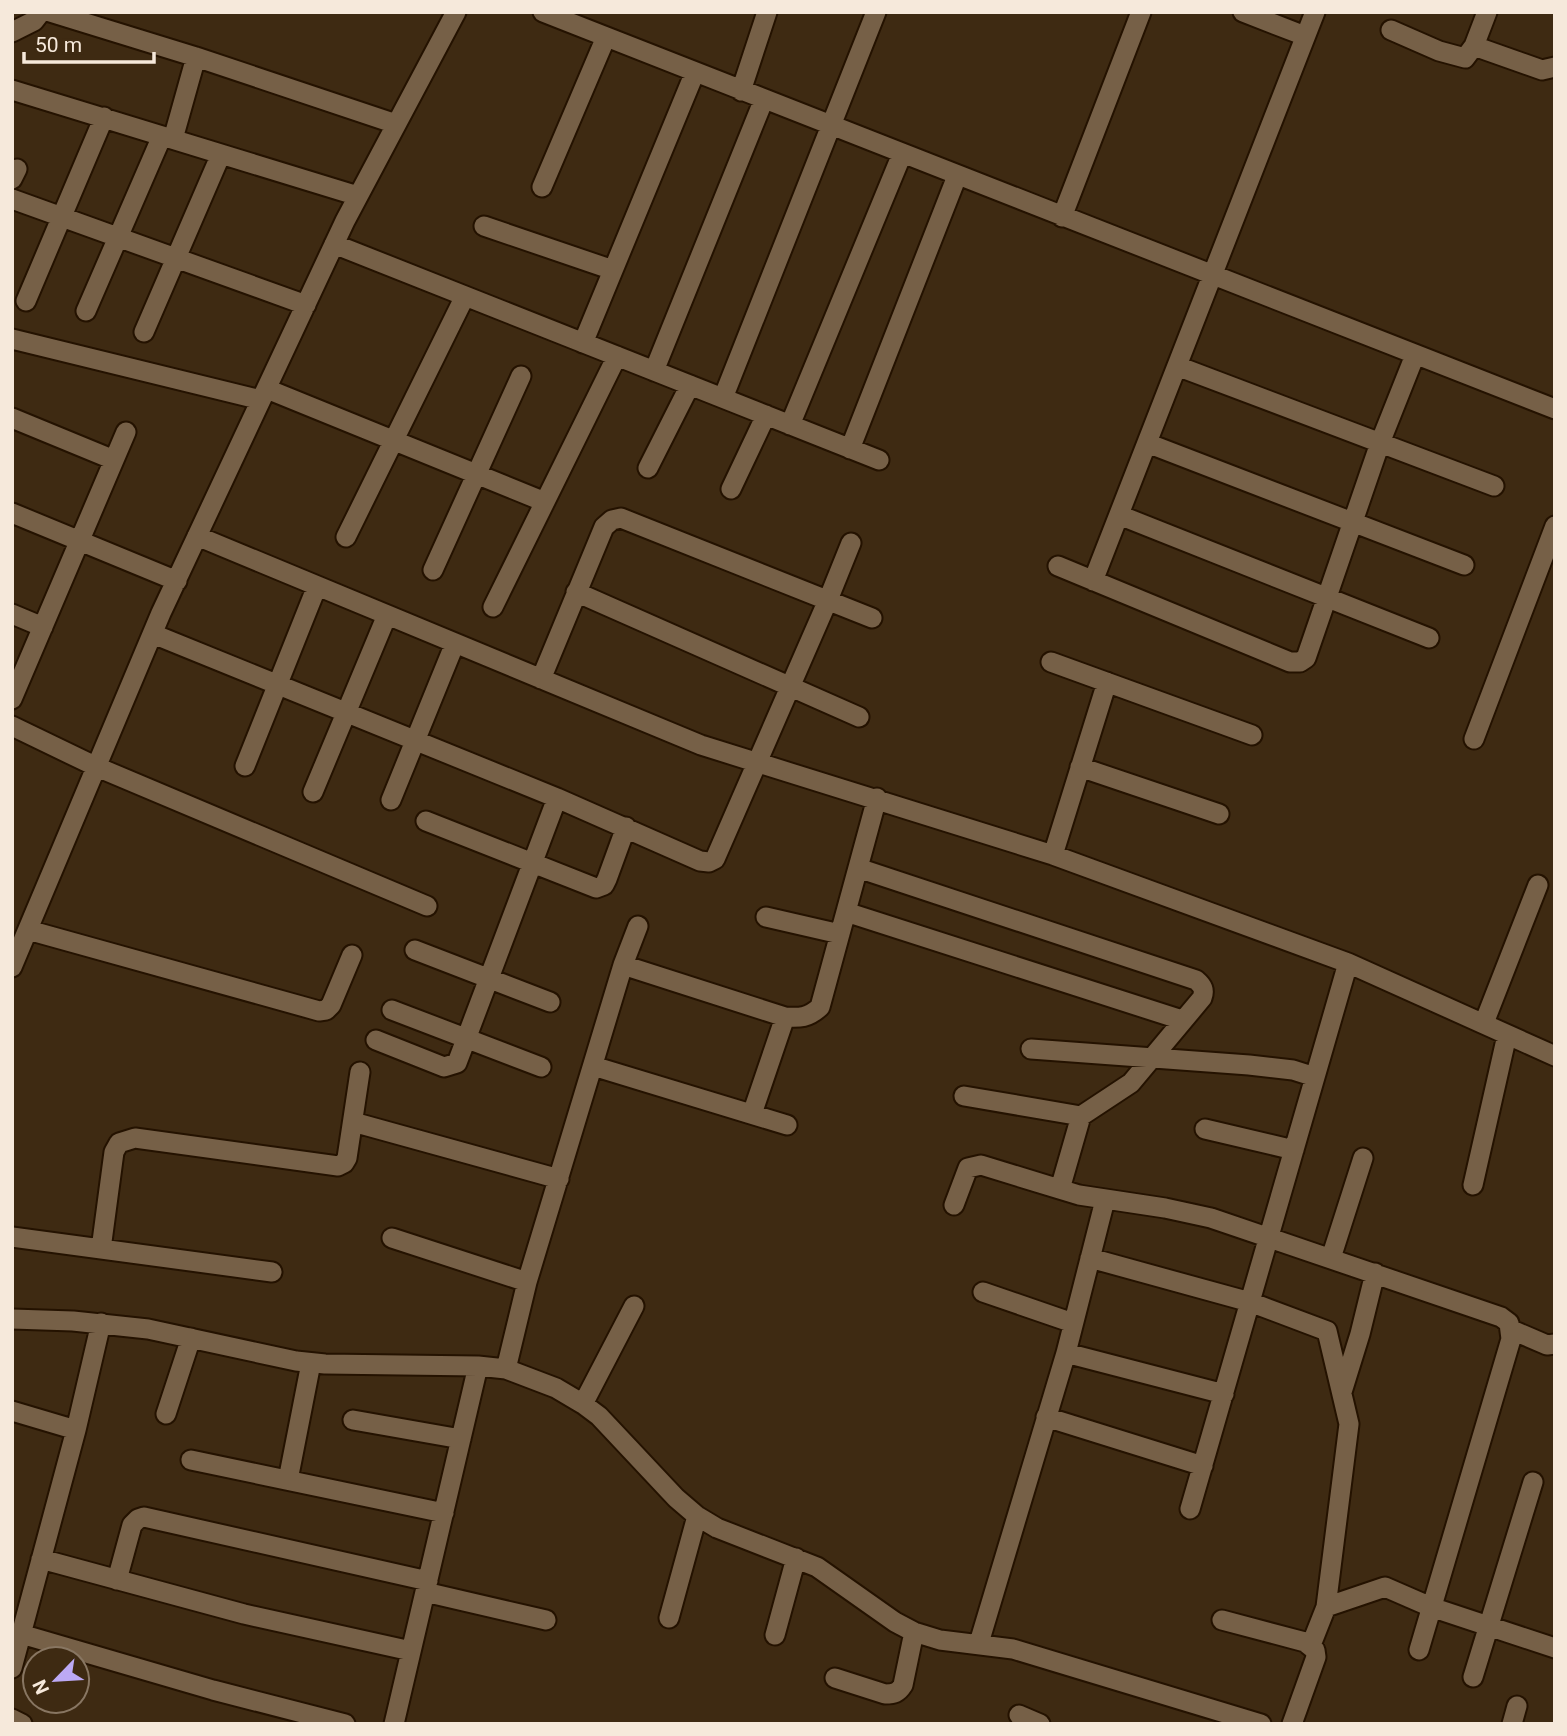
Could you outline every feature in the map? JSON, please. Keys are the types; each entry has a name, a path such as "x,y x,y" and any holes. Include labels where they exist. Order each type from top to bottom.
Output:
{"street":[{"path":"12,32 34,21 41,12"},
{"path":"50,12 196,57 396,124"},
{"path":"12,967 197,536 334,244 456,12"},
{"path":"543,12 1555,409"},
{"path":"741,91 767,12"},
{"path":"723,398 876,12"},
{"path":"1062,217 1141,12"},
{"path":"1243,12 1306,36"},
{"path":"1093,581 1315,12"},
{"path":"1391,30 1465,58 1474,46 1487,12"},
{"path":"542,187 606,37"},
{"path":"1474,46 1542,70 1555,67"},
{"path":"86,311 118,237 168,137 196,57"},
{"path":"583,343 695,72"},
{"path":"12,90 358,196"},
{"path":"654,371 764,99"},
{"path":"26,301 104,117"},
{"path":"144,332 221,154"},
{"path":"790,425 902,154"},
{"path":"850,449 957,176"},
{"path":"12,199 306,305"},
{"path":"484,226 613,270"},
{"path":"334,244 879,460"},
{"path":"346,537 465,296"},
{"path":"12,339 264,394 393,441 545,502"},
{"path":"1058,566 1290,662 1300,662 1306,658 1380,443 1415,355"},
{"path":"493,607 617,356"},
{"path":"1177,366 1493,486"},
{"path":"433,570 521,376"},
{"path":"648,468 690,385"},
{"path":"731,489 766,415"},
{"path":"12,418 114,460"},
{"path":"12,699 126,432"},
{"path":"1147,443 1464,565"},
{"path":"12,513 177,580"},
{"path":"1119,515 1429,638"},
{"path":"541,679 604,527 612,520 621,518 872,618"},
{"path":"1474,739 1555,526"},
{"path":"197,536 701,745 1053,855 1348,963 1555,1056"},
{"path":"153,634 557,798 700,861 709,862 715,859 851,543"},
{"path":"245,766 317,586"},
{"path":"576,592 859,717"},
{"path":"12,614 43,627"},
{"path":"313,792 387,615"},
{"path":"391,800 456,643"},
{"path":"1051,662 1252,735"},
{"path":"1053,855 1107,682"},
{"path":"12,726 97,767 428,906"},
{"path":"1080,766 1219,814"},
{"path":"376,1040 444,1068 457,1063 557,798"},
{"path":"623,965 785,1017 803,1018 813,1014 820,1007 877,798"},
{"path":"426,821 596,888 604,885 626,827"},
{"path":"858,868 1196,980 1202,985 1202,998 1131,1083 1081,1116 1060,1189"},
{"path":"1485,1023 1538,885"},
{"path":"846,912 1182,1020"},
{"path":"766,917 840,934"},
{"path":"506,1369 527,1282 623,965 638,926"},
{"path":"28,930 319,1011 326,1010 331,1005 352,955"},
{"path":"415,950 550,1002"},
{"path":"1190,1510 1348,963"},
{"path":"392,1010 541,1067"},
{"path":"752,1114 785,1017"},
{"path":"1473,1185 1507,1035"},
{"path":"1031,1049 1275,1068 1315,1077"},
{"path":"593,1066 787,1125"},
{"path":"101,1249 114,1152 119,1143 127,1139 338,1166 347,1158 360,1072"},
{"path":"964,1096 1081,1116"},
{"path":"353,1122 559,1179"},
{"path":"1205,1129 1294,1150"},
{"path":"1331,1258 1363,1158"},
{"path":"954,1205 964,1173 974,1165 981,1165 1060,1189 1105,1200 1187,1212 1269,1236 1509,1322 1511,1339 1419,1650"},
{"path":"979,1643 1066,1353 1105,1200"},
{"path":"12,1237 272,1272"},
{"path":"392,1238 527,1282"},
{"path":"1090,1258 1250,1302 1327,1331 1349,1424 1326,1607 1311,1645"},
{"path":"1342,1393 1375,1273"},
{"path":"983,1292 1073,1323"},
{"path":"583,1404 634,1306"},
{"path":"12,1319 101,1323 148,1329 311,1363 478,1366 506,1369 556,1388 599,1416 676,1498 697,1516 717,1528 817,1567 895,1622 914,1632 940,1640 1013,1649 1260,1724"},
{"path":"12,1668 76,1430 101,1323"},
{"path":"1512,1330 1547,1345 1555,1345"},
{"path":"166,1414 191,1338"},
{"path":"1066,1353 1224,1394"},
{"path":"288,1480 311,1363"},
{"path":"394,1724 478,1366"},
{"path":"12,1412 76,1430"},
{"path":"1046,1417 1203,1466"},
{"path":"353,1420 461,1439"},
{"path":"191,1460 444,1513"},
{"path":"1473,1677 1533,1482"},
{"path":"669,1618 697,1516"},
{"path":"117,1580 132,1525 144,1517 427,1587 546,1620"},
{"path":"775,1635 796,1558"},
{"path":"41,1559 244,1614 411,1651"},
{"path":"1326,1607 1385,1587 1431,1607 1555,1648"},
{"path":"1222,1620 1311,1645 1315,1650 1316,1657 1292,1724"},
{"path":"835,1678 885,1694 894,1694 903,1685 914,1632"},
{"path":"21,1634 213,1690 345,1724"},
{"path":"1019,1715 1040,1724"},
{"path":"12,1719 22,1724"}]}
